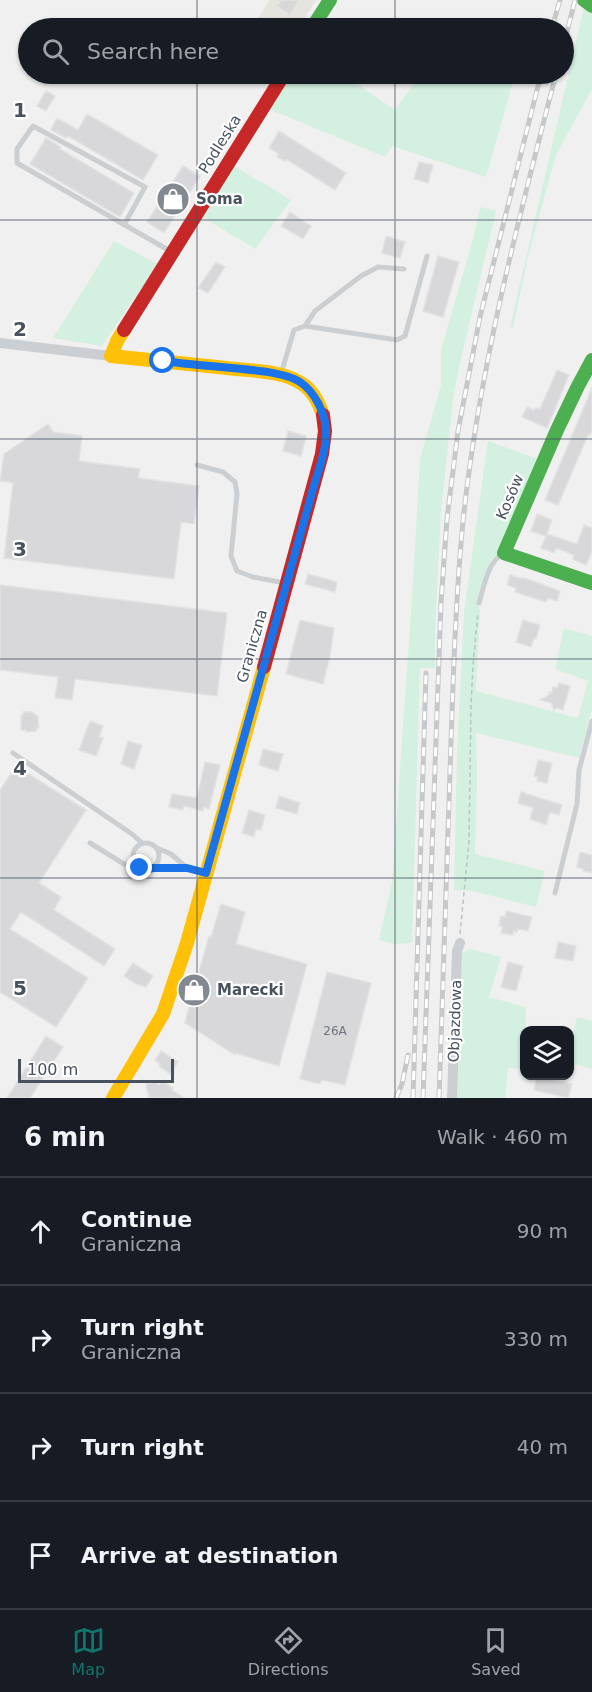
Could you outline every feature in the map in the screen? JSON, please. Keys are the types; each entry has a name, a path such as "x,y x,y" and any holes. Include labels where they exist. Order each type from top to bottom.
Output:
{"street":[{"path":"318,18 330,0"},
{"name":"Podleska","path":"111,356 117,341 171,252 278,84"},
{"path":"0,342 111,356"},
{"name":"Graniczna","path":"111,356 281,375 300,382 310,392 319,404 326,431 325,443 187,943 163,1014 113,1098"},
{"name":"Kosów","path":"504,553 533,482 588,366"},
{"path":"504,553 591,581"},
{"name":"Objazdowa","path":"452,1098 457,951 460,944"}],"lane":[{"path":"124,225 145,188 33,126 17,149 17,163 124,225 171,252"},
{"path":"281,375 294,330 305,326 397,340 405,336 427,256"},
{"path":"305,326 315,312 361,276 378,267 404,269"},
{"path":"197,465 223,472 235,482 237,494 231,556 237,571 286,584"},
{"path":"479,603 492,565 496,558 504,553"},
{"path":"555,893 577,804 579,770 592,721"},
{"path":"13,753 142,843 150,843 171,854 187,868"},
{"path":"90,843 124,864 136,865 144,870 187,868 206,873"},
{"path":"136,865 133,852 142,843"},
{"path":"153,868 160,856 157,848"}],"path":[{"path":"460,944 469,841 472,686 479,603"}],"shaded area":[{"path":"270,0 316,0 304,18 258,18"}],"green space":[{"path":"584,7 592,13 592,89 556,155 528,257 513,328 510,327 566,84 574,84 574,50"},
{"path":"284,84 357,84 395,110 414,84 512,84 486,177 392,146 385,157 266,108"},
{"path":"234,166 291,200 255,249 201,216"},
{"path":"480,207 496,211 453,400 441,510 435,668 420,668 412,943 395,944 379,940 392,883 420,459 441,385 441,350 474,236"},
{"path":"114,241 158,264 102,346 53,338"},
{"path":"488,441 540,460 502,551 492,559 484,576 477,601 480,611 476,691 578,718 588,681 555,669 564,628 592,636 592,709 579,758 476,733 475,854 545,871 536,907 473,891 454,890 457,753 464,612"},
{"path":"470,949 501,957 489,997 526,1007 525,1026 520,1026 520,1069 508,1068 505,1098 456,1098 461,953"},
{"path":"577,1017 592,1021 592,1069 574,1064 574,1029"}],"building":[{"path":"281,0 299,0 290,15 277,6"},
{"path":"46,91 55,96 46,111 37,106"},
{"path":"87,114 158,155 143,180 68,136 66,138 51,130 57,118 78,130"},
{"path":"279,131 346,173 335,190 286,159 285,161 277,157 279,154 269,148"},
{"path":"46,138 61,147 60,149 134,193 120,217 30,164"},
{"path":"419,162 433,165 428,183 414,179"},
{"name":"Soma","path":"183,166 200,176 164,233 147,222"},
{"path":"290,212 311,226 303,239 281,226"},
{"path":"386,236 405,242 400,258 382,253"},
{"path":"438,256 459,262 443,317 423,311"},
{"path":"216,262 225,267 208,293 198,288"},
{"path":"557,370 569,375 547,428 522,417 527,407 534,410 540,409"},
{"path":"592,388 592,430 558,505 545,500"},
{"path":"48,424 53,432 82,436 79,461 140,469 138,478 199,486 194,524 181,522 174,579 4,558 13,483 0,481 4,454"},
{"path":"288,431 306,436 301,456 283,451"},
{"path":"537,514 552,520 547,534 577,544 584,525 592,528 592,552 586,565 573,559 574,555 556,548 554,553 541,548 546,536 531,531"},
{"path":"308,574 337,582 335,592 305,584"},
{"path":"510,575 560,591 557,601 548,598 546,602 515,592 516,588 507,585"},
{"path":"0,585 227,613 217,696 75,679 72,700 55,698 58,677 0,670"},
{"path":"300,620 334,628 323,684 286,674"},
{"path":"523,620 540,625 531,647 516,642"},
{"path":"559,683 570,686 563,710 557,708 554,710 551,703 540,700 549,695 549,692 552,693 553,687 557,688"},
{"path":"23,712 32,712 38,717 39,728 36,731 21,730"},
{"path":"90,721 103,726 99,737 103,738 96,756 79,750"},
{"path":"128,741 142,745 134,769 121,764"},
{"path":"263,749 283,754 278,771 259,765"},
{"path":"538,760 552,763 547,783 537,781 538,777 534,776"},
{"path":"205,762 220,765 209,809 204,807 203,811 184,806 183,810 169,807 172,794 197,798"},
{"path":"16,766 86,810 39,883 61,897 54,910 115,949 104,966 21,912 10,929 88,978 56,1027 0,992 0,790"},
{"path":"521,792 562,805 559,815 550,812 546,825 530,819 533,808 518,803"},
{"path":"279,796 300,803 297,814 276,808"},
{"path":"249,810 265,815 261,830 256,829 254,837 242,833"},
{"path":"580,852 592,855 592,873 577,867"},
{"path":"221,904 245,912 236,944 307,964 279,1066 235,1053 235,1055 185,1023 191,998 185,997 190,980 196,982"},
{"path":"506,911 532,917 528,931 518,929 513,935 501,933 503,926 499,926 501,916 505,917"},
{"path":"558,942 576,946 573,961 555,958"},
{"path":"508,962 523,966 516,991 501,987"},
{"path":"133,963 153,976 146,987 124,976"},
{"path":"327,972 371,983 345,1085 322,1080 320,1084 300,1079"},
{"path":"46,1036 63,1047 30,1098 7,1098"},
{"path":"161,1051 178,1062 170,1074 155,1060"},
{"path":"536,1080 554,1080 572,1084 568,1098 534,1090"},
{"path":"162,1081 184,1098 149,1098 146,1084 155,1082 159,1085"}],"railway":[{"path":"555,18 560,0"},
{"path":"570,18 575,0"},
{"path":"423,1098 441,603 447,519 458,431 480,317 538,84"},
{"path":"439,1098 453,677 463,521 489,352 514,240 553,84"},
{"path":"413,1098 426,673"},
{"path":"396,1098 402,1084 408,1055"}],"traffic: fast":[{"path":"318,18 330,0"},
{"path":"584,0 592,6"},
{"path":"592,360 557,430 504,553 592,583"}],"traffic: slow":[{"path":"124,330 111,356 282,375 307,388 317,401 323,415"},
{"path":"113,1098 163,1014 187,943 264,667"}],"traffic: jam":[{"path":"124,330 278,84"},
{"path":"264,667 322,454 325,431 323,415"}],"place":[{"name":"Soma","path":"173,199"},
{"name":"Marecki","path":"194,990"}],"route":[{"path":"140,868 144,870 187,868 206,873 313,489 326,431 319,404 300,382 281,375 163,361"}]}
